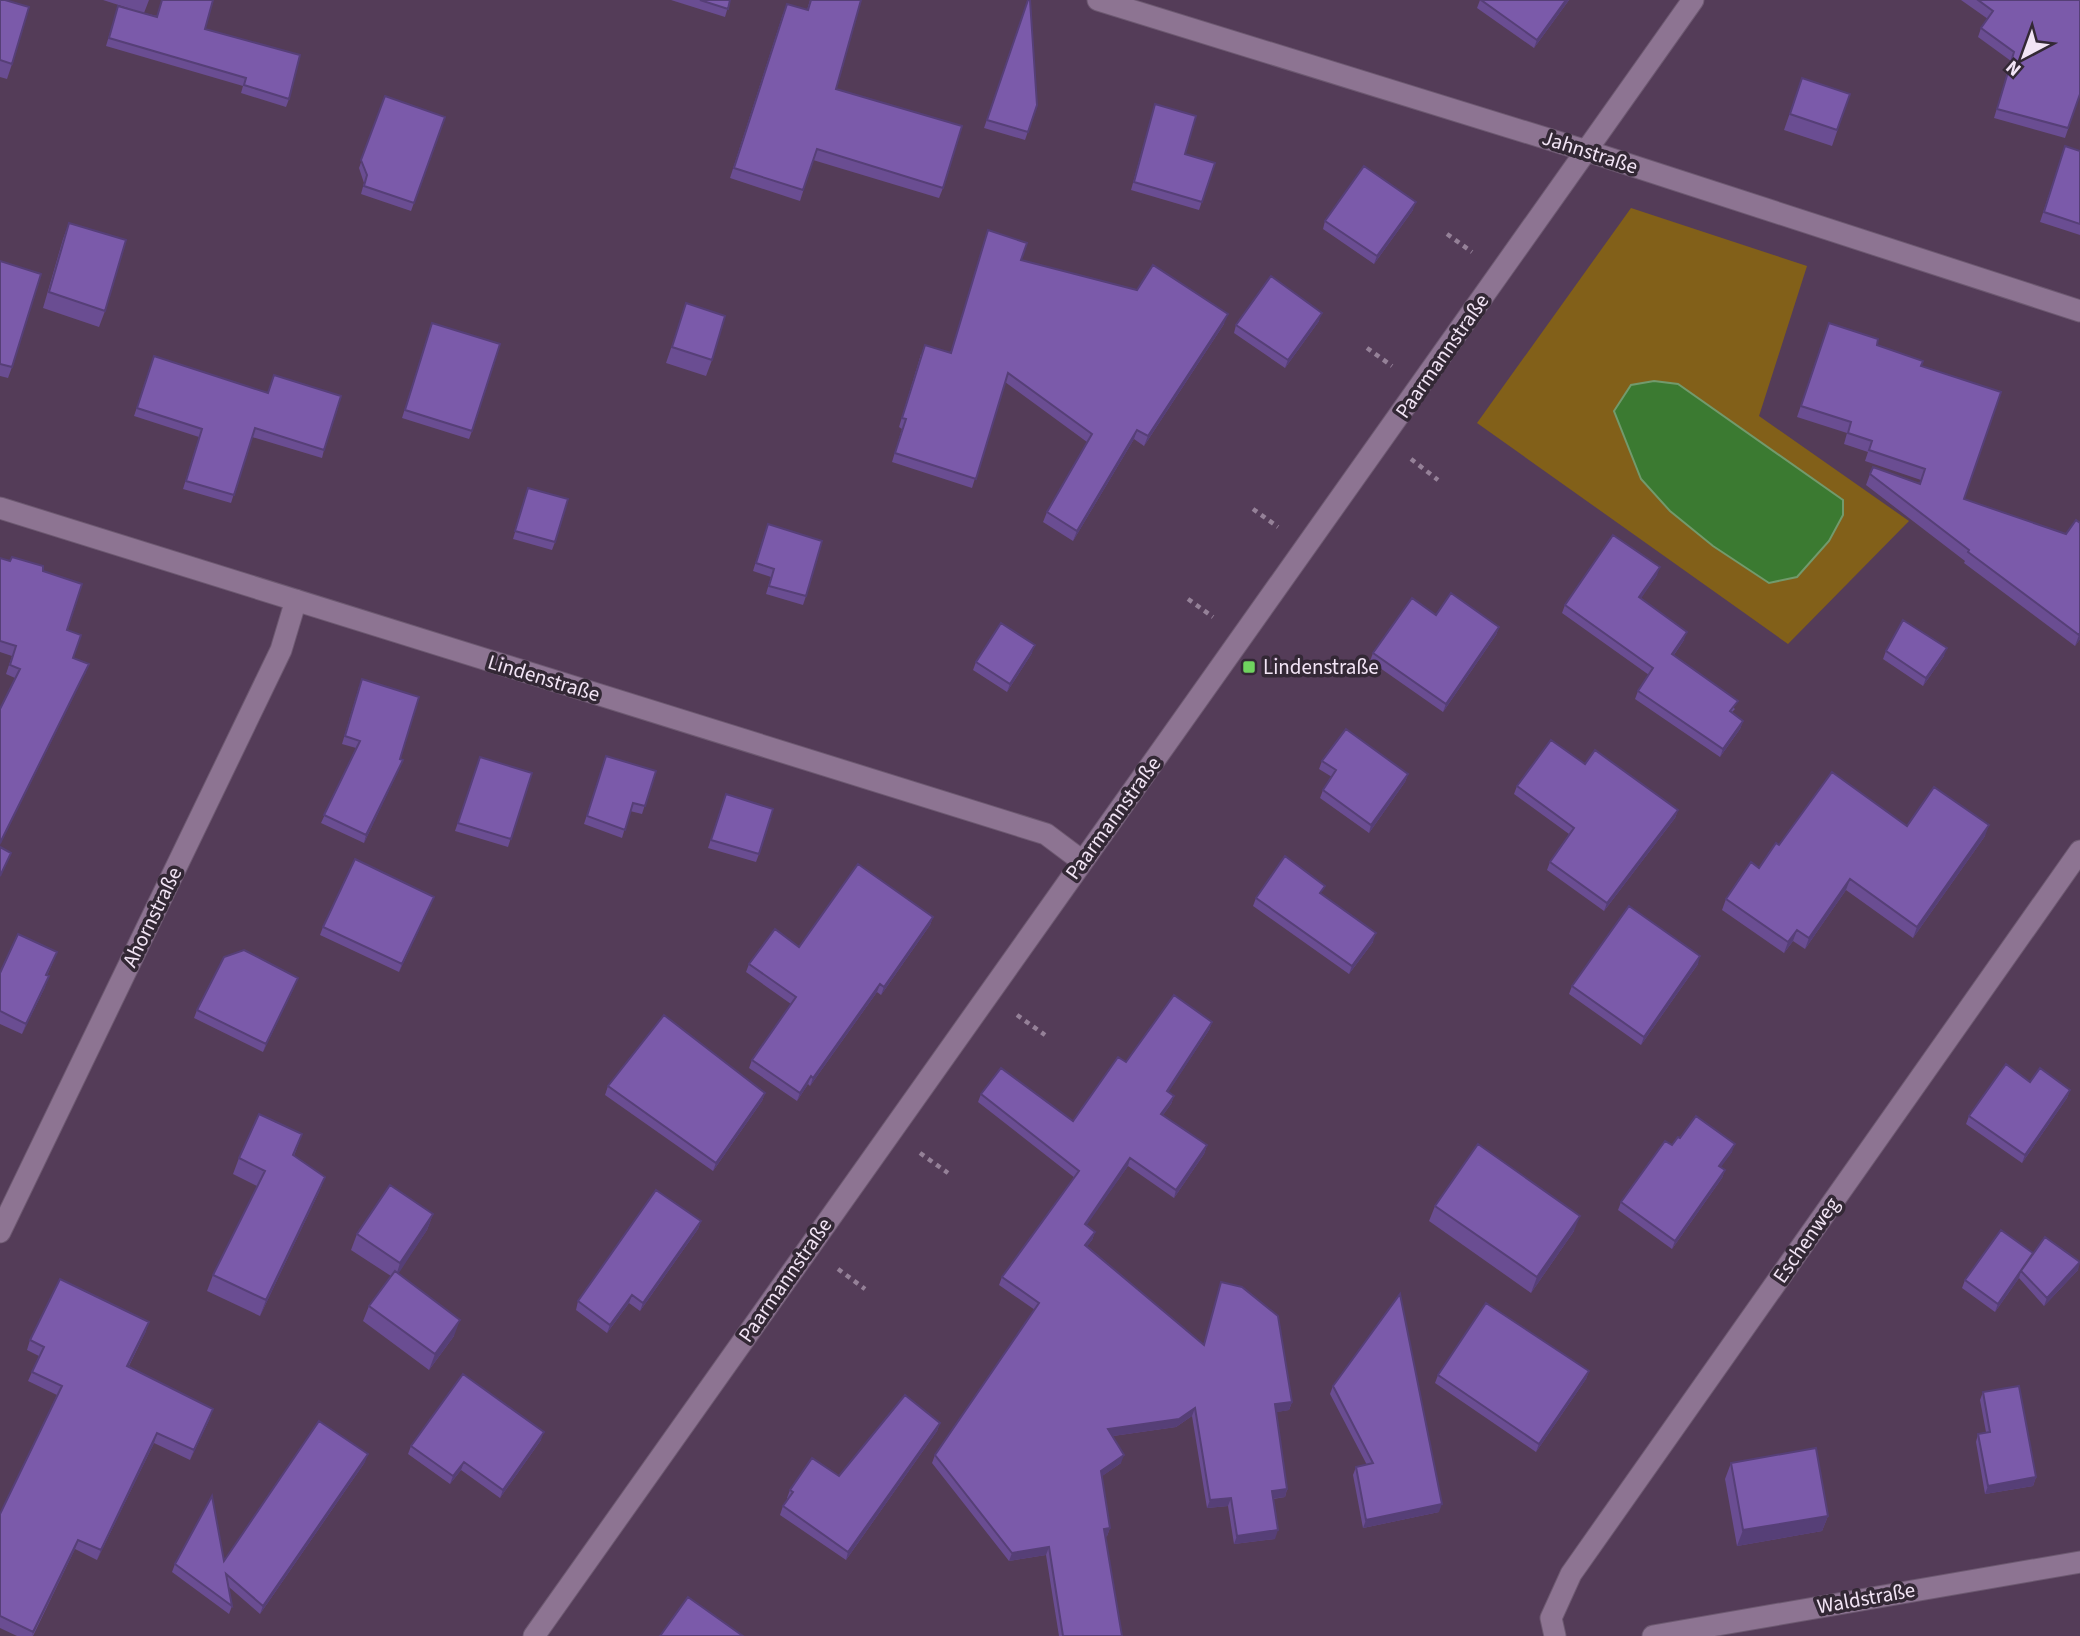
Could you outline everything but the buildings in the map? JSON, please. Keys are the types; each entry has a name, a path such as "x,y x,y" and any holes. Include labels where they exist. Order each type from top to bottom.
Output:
{"street":[{"name":"Jahnstraße","path":"1098,0 1587,151 2080,311"},
{"name":"Paarmannstraße","path":"534,1636 1693,0"},
{"name":"Lindenstraße","path":"0,508 1046,834 1082,861"},
{"name":"Ahornstraße","path":"0,1232 282,650 296,600"},
{"name":"Eschenweg","path":"1555,1636 1552,1618 1570,1574 2080,851"},
{"name":"Waldstraße","path":"1653,1636 2080,1562"}],"shaded area":[{"path":"1631,208 1807,266 1759,416 1909,521 1788,644 1477,423"},
{"path":"1654,381 1678,384 1843,500 1843,515 1829,541 1797,577 1769,583 1713,546 1670,511 1641,479 1614,411 1631,385"}],"place":[{"name":"Lindenstraße","path":"1249,667"}]}
